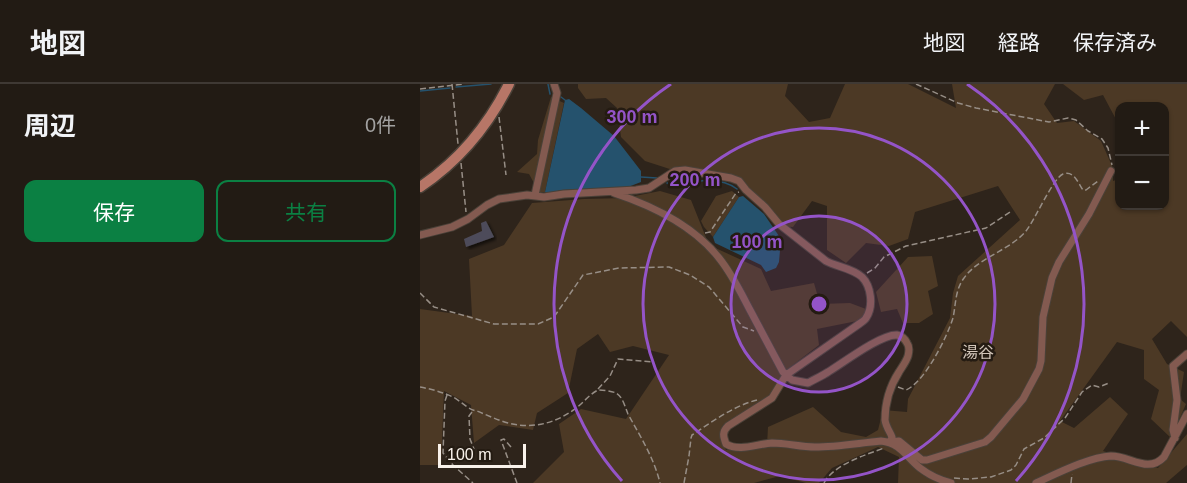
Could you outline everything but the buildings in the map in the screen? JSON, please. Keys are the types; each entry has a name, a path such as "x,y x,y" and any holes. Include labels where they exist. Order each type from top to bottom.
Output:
{"main road":[{"path":"420,187 459,156 470,144 498,107 509,84"}],"street":[{"path":"535,195 557,93 554,84"},
{"path":"420,235 452,227 499,199 516,196 544,197 649,188 668,174 685,170 739,181 779,224 826,261 862,277 871,299 866,318 786,375 772,398 724,430 723,436 726,444 736,448 782,443 816,447 899,441 922,460 927,460 985,442 1023,399 1041,361 1042,328 1052,278 1111,171"},
{"path":"609,192 634,200 678,222 709,246 729,272 783,372 792,380 808,383 863,349 885,338 902,336 907,341 909,351 907,360 892,385 888,397 885,420 892,437 890,442"},
{"path":"1174,438 1177,400 1173,366 1187,354"},
{"path":"1036,483 1101,457 1120,457 1152,465 1159,462 1187,414"},
{"path":"890,442 935,478 953,480"}],"path":[{"path":"420,88 464,84"},
{"path":"892,385 906,390 917,384 946,336 953,317 956,294 964,278 1024,234 1054,183 1062,174 1073,175 1083,190 1086,190 1111,171 1112,162 1108,148 1102,139 1088,131 1076,120 1068,118 1049,122 976,108 958,103 916,84"},
{"path":"452,85 468,219"},
{"path":"498,107 506,175"},
{"path":"701,232 710,232 736,194 746,190"},
{"path":"862,277 875,268 884,257 906,246 986,228 1010,212"},
{"path":"420,293 434,307 494,324 538,324 554,316 583,275 619,268 669,267 690,275 709,287 743,327 752,331 761,330"},
{"path":"420,387 447,394 472,411 497,420 516,425 538,425 560,418 580,405 610,376 618,359 652,362"},
{"path":"953,480 991,477 1011,470 1024,449 1044,438 1065,418 1082,392 1092,385 1099,387 1109,383"},
{"path":"598,390 616,393 621,398 651,458 660,483"},
{"path":"447,394 443,453 473,483"},
{"path":"684,483 692,435 748,402 766,401"},
{"path":"472,411 469,416 470,439 474,449"},
{"path":"511,447 504,439 501,440 517,483"},
{"path":"824,483 835,470 844,465 882,449 899,447"},
{"path":"1071,483 1073,467"}],"shaded area":[{"path":"578,84 788,84 785,96 809,122 830,118 845,84 908,84 956,108 952,84 1055,84 1044,104 1057,123 1074,121 1101,141 1113,168 1115,210 1169,210 1169,102 1115,102 1115,118 1103,95 1084,100 1063,84 1187,84 1187,337 1171,321 1152,339 1167,364 1184,372 1180,399 1186,404 1171,438 1151,419 1159,390 1144,379 1144,350 1117,342 1060,421 1074,428 1110,397 1128,414 1103,451 1158,468 1187,434 1187,465 1166,483 898,483 899,457 878,447 832,468 819,483 806,483 780,476 754,483 533,483 564,452 559,424 581,409 626,419 669,355 633,346 610,352 598,334 577,349 568,393 537,413 533,430 499,425 474,443 471,405 444,391 441,465 420,465 420,309 472,316 469,259 504,245 532,203 625,198 660,191 691,200 709,245 761,269 771,291 814,283 820,304 850,303 866,309 862,320 817,329 819,345 785,371 771,394 723,425 720,439 726,450 767,445 768,427 813,407 841,432 866,437 878,430 883,410 907,412 908,399 950,318 958,276 1020,220 998,186 915,212 908,239 889,246 866,243 846,263 827,250 827,206 812,201 793,227 777,226 742,183 679,172 645,161 621,137 617,108 606,98 586,99 578,88"},
{"path":"551,97 564,103 545,192 539,192 529,174 517,172 537,154 538,140"},
{"path":"732,191 739,197 713,237 701,221 716,196"},
{"path":"932,256 938,286 928,291 933,314 919,323 903,323 897,309 881,312 876,292 908,257"}],"water":[{"path":"569,99 614,136 641,171 641,182 628,187 545,192 565,100"},
{"path":"743,196 764,214 781,239 779,262 776,268 766,272 761,265 715,243 713,237 739,197"}],"waterway":[{"path":"456,87 491,84"},
{"path":"548,84 550,94"},
{"path":"420,91 450,88"},
{"path":"561,97 565,100"},
{"path":"641,177 657,178"},
{"path":"667,183 671,185 713,181 722,182 737,189"}],"district":[{"name":"湯谷","path":"978,352"}]}
